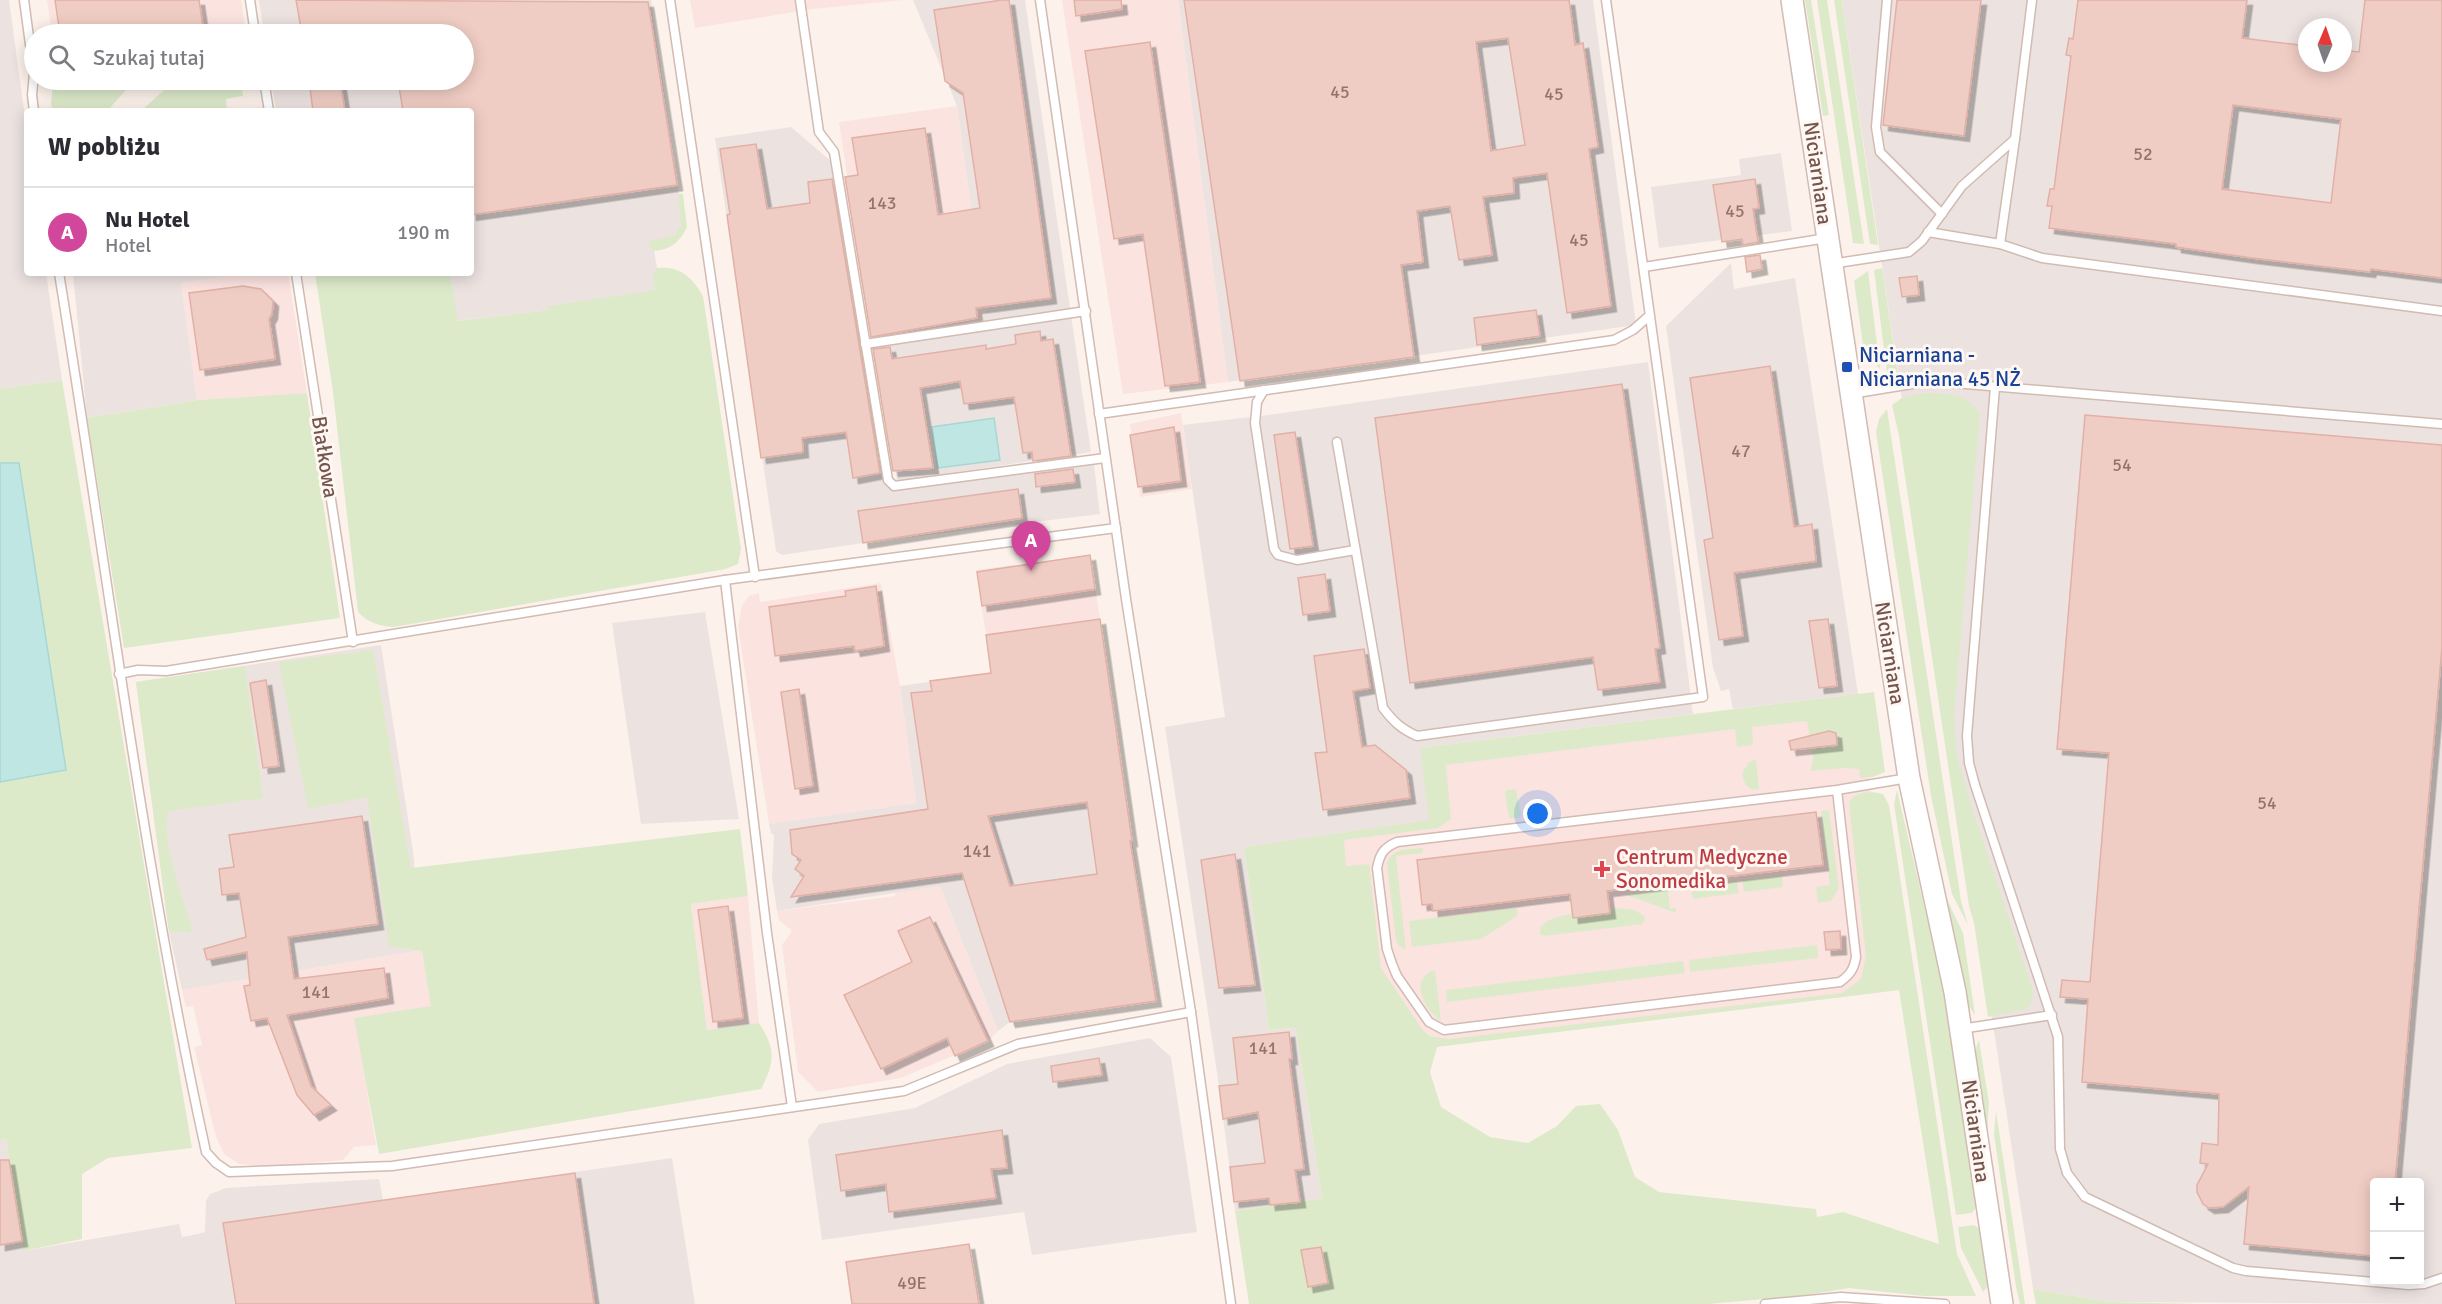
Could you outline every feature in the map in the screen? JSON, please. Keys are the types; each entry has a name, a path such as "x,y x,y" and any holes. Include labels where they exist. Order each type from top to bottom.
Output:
{"street":[{"name":"Niciarniana","path":"1792,0 1909,778 1955,992 2002,1304"}],"lane":[{"path":"24,0 27,24"},
{"path":"250,0 254,24"},
{"path":"670,0 754,577"},
{"path":"800,0 819,132 834,152 888,480 894,486 1105,458"},
{"path":"1040,0 1086,311 1105,458 1191,1012 1231,1304"},
{"path":"1337,442 1383,708 1393,722 1405,731 1417,736 1703,697 1606,0"},
{"path":"1887,0 1876,127 1880,152 1942,214"},
{"path":"2000,244 2032,0"},
{"path":"32,90 34,108"},
{"path":"266,90 269,108"},
{"path":"1831,264 1909,252 1928,232 1962,186 2015,139"},
{"path":"1928,232 2000,244 2042,258 2442,310"},
{"path":"1644,267 1827,238"},
{"path":"59,276 119,674 167,961 206,1152 229,1172 392,1166 904,1091 1018,1044 1191,1012"},
{"name":"Białkowa","path":"296,276 353,642"},
{"path":"865,344 1086,311"},
{"path":"1100,414 1614,340 1633,330 1649,316"},
{"path":"1851,394 1930,381 2442,424"},
{"path":"1995,387 1966,736 1975,785 2052,1015 2059,1048 2061,1160 2074,1185 2085,1197 2233,1268 2246,1271 2409,1284 2424,1284 2442,1278"},
{"path":"1264,390 1257,402 1255,423 1274,549 1278,555 1297,560 1355,550"},
{"path":"119,674 138,670 166,671 353,642 724,580 1116,528"},
{"path":"724,580 792,1107"},
{"path":"1837,790 1856,957 1854,967 1840,982 1443,1030 1429,1022 1397,976 1392,964 1387,949 1377,868 1386,846 1397,842 1837,790 1909,778"},
{"path":"1961,1029 2052,1015"},
{"path":"1765,1304 1841,1297 1945,1304"}],"shaded area":[{"path":"0,0 9,0 24,110 24,276 46,276 62,380 0,389"},
{"path":"47,0 241,0 245,24 51,24"},
{"path":"259,0 651,0 684,230 654,250 662,297 457,321 450,276 474,276 474,108 276,108 273,90 474,90 474,24 263,24"},
{"path":"690,0 903,0 813,9 695,28"},
{"path":"913,0 1025,0 1091,452 897,481 872,340 978,324 986,313 957,106"},
{"path":"1062,0 1178,0 1228,382 1123,394"},
{"path":"1178,0 1593,0 1636,325 1228,382"},
{"path":"1842,0 2442,0 2442,1304 2111,1302 2033,1289 1993,1024 1967,874 1900,386"},
{"path":"957,106 986,313 978,324 872,340 839,122"},
{"path":"791,127 832,162 890,488 1094,465 1100,514 782,555 776,551 715,138"},
{"path":"1781,153 1792,231 1659,248 1651,187 1741,175 1739,159"},
{"path":"1731,263 1734,289 1795,278 1858,694 1733,709 1729,689 1721,691 1713,668 1666,326"},
{"path":"73,276 229,276 181,283 197,400 87,418"},
{"path":"229,276 288,276 307,393 197,400 181,283"},
{"path":"1648,362 1693,714 1420,748 1430,820 1244,847 1269,1030 1296,1028 1322,1198 1235,1211 1219,1086 1165,727 1225,717 1183,425"},
{"path":"1181,413 1192,489 1140,497 1130,424"},
{"path":"1090,555 1100,619 986,635 976,570"},
{"path":"881,583 900,686 916,803 769,824 738,627 742,605 749,596 759,593 760,602"},
{"path":"705,612 739,819 641,824 612,623"},
{"path":"1100,619 1156,1001 1010,1022 998,1031 940,886 777,911 772,878 774,835 771,833 769,824 916,803 900,686 991,673 986,635"},
{"path":"381,645 413,851 422,950 182,990 169,932 136,682"},
{"path":"1858,694 1899,990 1301,1063 1296,1028 1244,847 1268,843 1420,748"},
{"path":"940,886 998,1031 988,1041 901,1078 818,1092 798,1072 782,945 792,931 779,920 777,911 895,896 895,892"},
{"path":"748,896 759,1023 707,1030 691,904"},
{"path":"422,950 432,1007 355,1018 376,1145 354,1147 343,1160 271,1167 239,1164 224,1154 216,1137 194,1047 202,1045 193,1006 186,1007 182,990"},
{"path":"1150,1038 1171,1057 1197,1232 1032,1255 1024,1212 822,1240 808,1140 819,1124 915,1108 1007,1064"},
{"path":"6,1139 23,1251 179,1224 182,1237 205,1232 206,1201 210,1194 226,1188 379,1179 383,1200 672,1158 695,1304 0,1304 0,1140"}],"green space":[{"path":"1805,0 1811,0 1829,115 1823,116"},
{"path":"1817,0 1827,0 1864,244 1853,243"},
{"path":"1834,0 1842,0 1878,245 1870,244"},
{"path":"52,90 126,90 110,108 52,108"},
{"path":"164,90 242,90 243,96 226,99 227,108 144,108"},
{"path":"678,194 683,194 687,227 674,244 654,251 649,247 650,241 674,236 681,226"},
{"path":"657,268 679,271 690,278 703,296 741,549 738,564 726,569 394,627 374,623 362,616 358,612 333,392 315,276 450,276 458,321 549,310 549,306 655,290 653,274"},
{"path":"1882,268 1897,376 1887,373 1874,270"},
{"path":"1868,271 1880,369 1864,352 1854,281"},
{"path":"62,380 192,1148 108,1158 82,1174 82,1239 23,1251 6,1139 0,1140 0,389"},
{"path":"307,393 340,618 124,648 87,418 197,400"},
{"path":"1924,393 1956,396 1969,402 1980,414 1954,716 1957,756 2033,991 2032,1001 2027,1009 1988,1017 1974,923 1969,906 1899,436 1892,405 1902,398"},
{"path":"1887,409 1961,901 1968,925 1952,894 1931,796 1876,432 1879,419"},
{"path":"373,650 411,868 740,829 748,896 691,904 707,1030 759,1023 765,1032 772,1056 769,1071 761,1089 379,1154 354,1018 431,1006 422,951 389,946 367,797 308,809 279,662"},
{"path":"245,666 263,798 169,811 167,836 178,883 191,923 191,932 169,932 136,682"},
{"path":"1874,692 1885,772 1873,777 1860,778 1859,769 1811,771 1813,758 1807,721 1752,727 1753,745 1737,747 1735,729 1446,765 1451,819 1438,828 1344,840 1346,866 1369,864 1381,968 1429,1036 1450,1039 1842,993 1861,979 1866,956 1849,803 1859,794 1873,792 1883,794 1889,805 1957,1254 1976,1296 1924,1296 1849,1288 1807,1295 1709,1304 1249,1304 1235,1211 1322,1198 1296,1028 1269,1030 1244,847 1429,820 1420,748","holes":["1899,990 1939,1244 1843,1212 1817,1217 1816,1209 1659,1192 1635,1177 1618,1130 1600,1104 1576,1106 1557,1126 1528,1143 1490,1137 1441,1107 1430,1072 1437,1047"]},
{"path":"1756,759 1759,790 1747,786 1742,773 1749,762"},
{"path":"1516,789 1521,815 1519,818 1509,818 1505,793 1507,790"},
{"path":"1897,790 1945,995 1977,1206 1972,1213 1956,1215 1894,804"},
{"path":"1829,810 1839,888 1831,901 1818,903 1816,887 1830,885 1821,811"},
{"path":"1423,848 1423,853 1396,856 1406,950 1399,946 1396,940 1387,864 1396,852"},
{"path":"1782,876 1783,887 1744,892 1742,880"},
{"path":"1737,881 1739,893 1693,899 1691,887"},
{"path":"1674,888 1674,891 1668,892 1670,909 1676,908 1676,913 1627,895"},
{"path":"1946,897 1963,933 1975,1015 1968,1005"},
{"path":"1517,908 1517,916 1481,939 1412,947 1409,921"},
{"path":"1609,909 1635,910 1644,916 1645,920 1642,924 1544,936 1540,934 1540,927 1555,918 1572,914 1573,918 1609,913"},
{"path":"1817,945 1818,958 1690,972 1689,960"},
{"path":"1683,961 1685,973 1447,1002 1446,990"},
{"path":"1435,971 1441,1021 1430,1011 1422,997 1421,982 1424,976"},
{"path":"1979,1040 1989,1103 1987,1133 1975,1051"},
{"path":"1996,1111 2025,1304 2020,1304 2016,1287 1994,1134"},
{"path":"1974,1225 1981,1230 1988,1279 1987,1287 1983,1292 1961,1248 1958,1227"},
{"path":"2033,1289 2111,1302 2199,1304 2036,1304"}],"water":[{"path":"994,418 1000,460 938,468 932,427"},
{"path":"0,463 19,463 66,770 0,782"}],"building":[{"path":"55,0 199,0 203,24 59,24"},
{"path":"296,0 648,2 677,185 474,215 474,108 403,108 400,90 474,90 474,24 300,24"},
{"path":"1009,0 1051,298 976,308 977,318 871,337 845,177 858,175 852,138 925,128 938,215 980,208 963,93 945,81 934,10"},
{"path":"1074,0 1121,0 1122,9 1076,16"},
{"path":"1184,0 1569,0 1575,45 1583,43 1598,147 1589,149 1611,306 1567,313 1547,173 1513,178 1514,193 1483,197 1492,255 1459,260 1450,206 1417,211 1423,262 1401,265 1414,357 1240,381","holes":["1508,38 1525,145 1491,151 1476,42"]},
{"path":"1897,0 1981,0 1964,136 1883,125"},
{"path":"2078,0 2247,0 2242,38 2298,45 2298,72 2352,72 2352,51 2359,52 2365,0 2442,0 2442,278 2252,258 2176,247 2176,244 2049,228 2052,206 2047,206 2050,189 2054,189 2071,56 2066,55 2069,38 2073,39","holes":["2233,105 2341,119 2331,203 2222,189"]},
{"path":"1150,42 1200,382 1165,386 1143,234 1114,239 1085,51"},
{"path":"310,90 342,90 345,108 313,108"},
{"path":"756,144 767,209 810,203 808,182 832,179 880,473 853,478 846,432 802,438 803,452 761,458 720,149"},
{"path":"1755,179 1759,208 1753,209 1758,242 1743,245 1742,239 1722,242 1713,185"},
{"path":"1760,255 1762,269 1747,272 1745,257"},
{"path":"1917,276 1919,295 1902,297 1899,278"},
{"path":"243,286 261,289 273,301 272,314 269,319 275,359 200,370 189,293"},
{"path":"1536,310 1540,336 1477,345 1474,318"},
{"path":"1040,331 1041,341 1053,339 1071,456 1033,461 1032,452 1023,453 1014,397 964,404 960,381 920,388 933,468 893,471 873,349 890,347 892,359 986,345 986,349 1016,344 1015,335"},
{"path":"1770,366 1794,527 1812,524 1816,561 1734,573 1743,636 1719,640 1704,540 1713,538 1690,378"},
{"path":"1622,384 1660,648 1655,649 1660,682 1598,690 1593,657 1410,683 1375,418"},
{"path":"2085,415 2442,445 2442,647 2395,1178 2370,1178 2370,1256 2244,1244 2249,1187 2223,1207 2209,1208 2203,1204 2197,1192 2197,1185 2208,1164 2200,1163 2202,1143 2218,1145 2219,1094 2082,1082 2088,999 2060,997 2062,980 2090,982 2109,753 2057,749"},
{"path":"1174,427 1181,481 1138,487 1130,435"},
{"path":"1295,432 1313,546 1290,549 1274,435"},
{"path":"1073,469 1075,482 1036,487 1035,474"},
{"path":"1018,489 1022,518 863,543 858,511"},
{"path":"1090,555 1095,589 982,606 977,572"},
{"path":"1325,574 1330,611 1303,615 1298,578"},
{"path":"876,586 884,646 855,651 854,646 775,656 769,607 846,596 845,591"},
{"path":"1100,619 1132,841 1130,841 1156,1001 1010,1022 962,873 791,897 804,876 795,869 801,860 792,854 790,830 928,809 911,693 932,691 930,681 991,673 986,635","holes":["1087,802 1097,874 1010,886 988,816"]},
{"path":"1828,619 1837,686 1819,688 1809,621"},
{"path":"1364,649 1370,688 1353,691 1362,747 1375,745 1406,770 1410,798 1323,810 1315,753 1327,752 1314,656"},
{"path":"266,680 279,766 263,768 250,683"},
{"path":"799,689 813,786 795,789 781,692"},
{"path":"1829,731 1836,733 1837,745 1791,750 1789,741"},
{"name":"Centrum Medyczne Sonomedika","path":"1816,812 1823,865 1607,891 1610,913 1573,918 1570,894 1433,911 1432,904 1422,905 1417,860"},
{"path":"362,816 378,924 288,937 294,979 384,968 388,998 287,1015 311,1086 331,1105 314,1115 297,1095 267,1018 251,1021 244,986 250,985 247,952 207,960 204,949 246,937 239,893 222,895 219,869 234,867 229,835"},
{"path":"1235,854 1255,985 1219,988 1201,860"},
{"path":"728,906 743,1018 713,1022 698,910"},
{"path":"930,917 988,1041 955,1056 947,1038 881,1069 844,995 912,962 898,931"},
{"path":"1840,931 1841,949 1826,950 1824,932"},
{"path":"1289,1032 1292,1059 1289,1059 1304,1169 1295,1170 1300,1202 1270,1205 1269,1198 1234,1202 1230,1167 1265,1163 1258,1112 1223,1119 1219,1086 1238,1084 1233,1038"},
{"path":"1099,1058 1102,1075 1053,1082 1051,1066"},
{"path":"1002,1130 1007,1168 991,1169 996,1198 889,1212 886,1184 841,1191 836,1155"},
{"path":"0,1160 9,1160 22,1241 0,1245"},
{"path":"575,1173 594,1304 236,1304 223,1223"},
{"path":"969,1244 979,1304 852,1304 846,1262"},
{"path":"1321,1247 1328,1283 1308,1287 1301,1250"}],"place":[{"name":"Niciarniana - Niciarniana 45 NŻ","path":"1847,367"},
{"name":"Nu Hotel","path":"1031,571"},
{"name":"Centrum Medyczne Sonomedika","path":"1602,869"}]}
